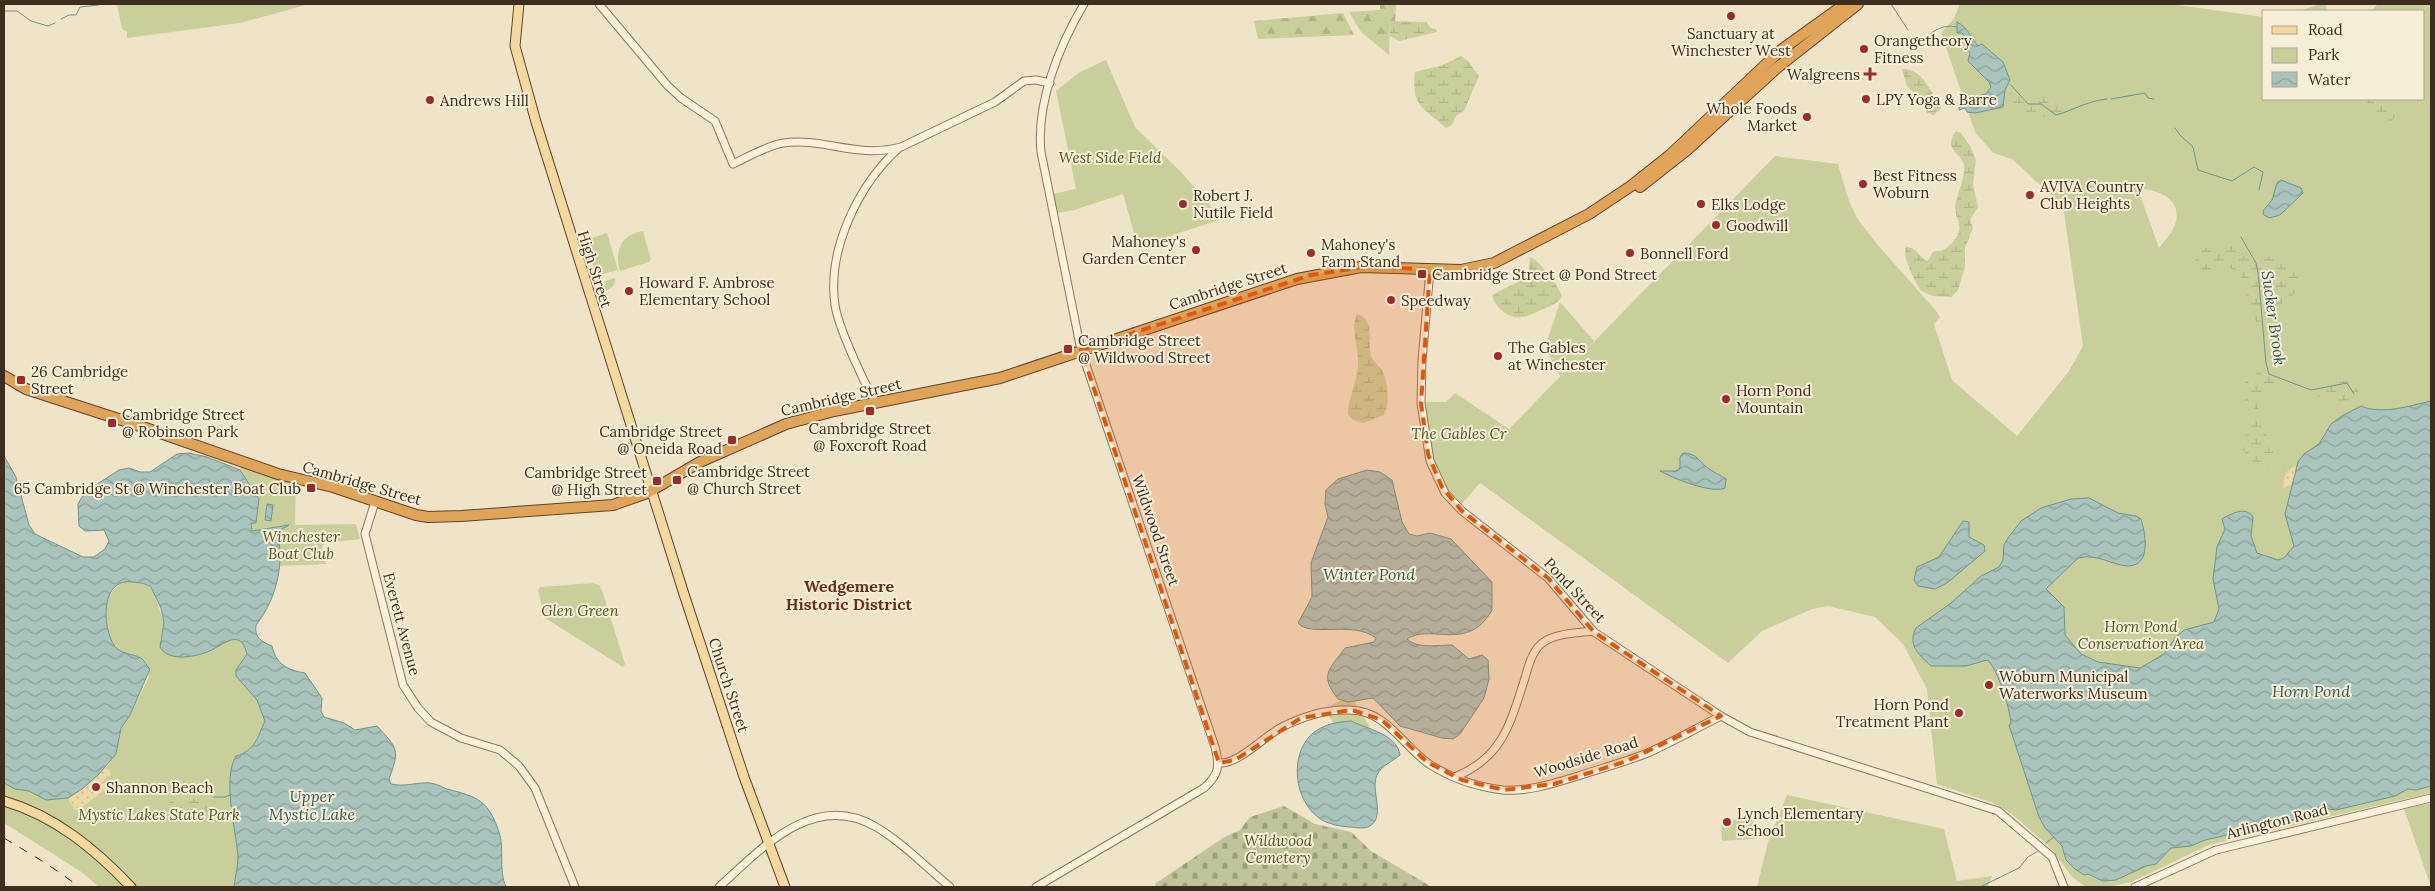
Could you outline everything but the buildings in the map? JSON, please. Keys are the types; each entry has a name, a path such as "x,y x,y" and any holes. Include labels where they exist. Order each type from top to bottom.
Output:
{"highway":[{"path":"1822,26 1845,4"},
{"path":"1822,26 1858,4"},
{"name":"Cambridge Street","path":"1712,121 1764,65 1822,26"},
{"name":"Cambridge Street","path":"4,376 26,389 278,474 333,487 423,516 461,516 604,507 630,500 652,490 681,472 772,429 807,417 992,380 1311,275 1370,266 1430,270 1468,270 1499,262 1603,206 1767,76 1822,26"}],"main road":[{"name":"High Street","path":"519,4 516,30 517,54 562,211 652,490"},
{"name":"Church Street","path":"652,490 744,777 785,887"},
{"path":"4,801 35,812 63,828 94,851 131,887"}],"street":[{"path":"599,4 667,85 681,98 715,121 733,164 782,143 802,143 865,152 878,152 901,146 995,102 1024,81 1032,80 1050,83"},
{"name":"Wildwood Street","path":"1084,4 1059,51 1041,124 1041,152 1081,350 1219,763"},
{"path":"877,403 842,331 835,305 834,281 838,256 858,202 886,160 901,146"},
{"name":"Pond Street","path":"1430,270 1421,388 1425,439 1434,472 1445,493 1462,511 1548,578 1593,631 1721,716 1750,732 1931,788 2002,813 2052,857 2064,887"},
{"name":"Everett Avenue","path":"375,502 365,534 403,685 418,708 431,722 460,738 500,750 519,766 535,788 575,887"},
{"path":"1455,777 1485,761 1504,738 1532,658 1542,643 1551,638 1593,631"},
{"name":"Woodside Road","path":"1219,763 1234,760 1280,729 1301,718 1352,710 1365,712 1382,720 1419,756 1455,777 1468,783 1504,790 1554,784 1627,761 1721,716"},
{"path":"1036,887 1204,788 1216,775 1219,763"},
{"name":"Arlington Road","path":"2135,887 2216,850 2431,798"},
{"path":"719,887 769,843 800,823 830,816 847,817 876,827 950,887"}],"highlighted area":[{"path":"1370,266 1430,270 1421,403 1428,454 1442,487 1462,511 1548,578 1594,632 1721,716 1627,761 1554,784 1504,790 1462,780 1427,762 1382,720 1352,710 1301,718 1235,760 1219,763 1081,350 1311,275"}],"green space":[{"path":"117,4 306,5 240,23 127,38 127,32 122,29"},
{"path":"1380,4 1396,4 1395,22 1390,21 1389,55 1361,32 1349,12 1380,10"},
{"name":"Horn Pond Conservation Area","path":"1960,4 2170,4 2262,17 2262,100 2425,100 2425,10 2372,10 2378,4 2431,4 2431,793 2209,845 2131,882 2109,887 2086,887 2072,877 2052,849 2012,814 1993,803 1937,784 1927,689 1903,644 1875,617 1828,606 1812,609 1762,631 1728,663 1480,483 1461,505 1451,494 1438,471 1434,458 1425,402 1446,402 1455,393 1509,429 1775,156 1838,164 1849,201 1857,218 1940,317 1934,324 1952,380 2017,436 2069,371 2083,346 2063,206 2012,159 1993,153 1975,132 1941,33 1953,20","holes":["2144,189 2156,192 2172,202 2177,214 2174,228 2159,248 2140,195"]},
{"path":"2325,4 2328,10 2301,10"},
{"path":"1343,13 1354,35 1258,39 1254,21"},
{"path":"1390,21 1426,22 1431,28 1436,29 1437,32 1399,41 1390,36"},
{"path":"1461,56 1467,60 1479,76 1464,111 1456,116 1452,125 1446,128 1425,110 1417,100 1414,84 1415,72 1443,65"},
{"name":"West Side Field","path":"1106,60 1135,127 1182,173 1222,219 1145,244 1136,240 1123,194 1074,210 1057,213 1053,194 1076,189 1056,91 1080,72"},
{"path":"1902,69 1916,73 1926,82 1941,108 1934,115 1927,113 1921,101 1907,86"},
{"path":"2013,87 2028,96 2057,101 2064,105 2071,113 2065,118 2054,120 2042,116 2028,117 2017,114 2013,110 2010,97"},
{"path":"2365,100 2387,100 2395,114 2392,122 2385,123"},
{"path":"1956,131 1961,133 1970,146 1976,160 1973,184 1978,207 1970,220 1973,228 1965,248 1965,267 1958,290 1952,297 1933,296 1921,291 1910,269 1905,252 1906,247 1910,247 1928,261 1932,253 1949,246 1959,232 1955,206 1963,178 1964,165 1953,150 1951,143"},
{"path":"643,231 651,260 620,271 618,257 621,245 629,236"},
{"path":"607,233 618,270 596,276 586,240"},
{"path":"2217,243 2243,245 2259,255 2289,262 2292,268 2301,270 2300,286 2269,318 2257,323 2251,314 2240,274 2224,264 2211,273 2200,275 2193,269 2195,259 2200,252"},
{"path":"1530,257 1538,262 1548,274 1562,296 1554,304 1532,314 1521,317 1511,316 1495,303 1492,296 1523,279 1529,270"},
{"path":"615,278 614,285 604,292 602,282"},
{"path":"1560,302 1594,341 1560,376 1545,347"},
{"path":"1357,314 1367,321 1369,326 1371,356 1383,372 1388,394 1384,415 1364,423 1353,420 1348,414 1358,370 1354,326"},
{"path":"2262,366 2275,372 2277,378 2262,397 2257,410 2245,405 2245,380 2257,373"},
{"path":"2348,380 2359,392 2357,399 2345,401 2332,400 2320,398 2310,392 2325,384"},
{"path":"2255,418 2258,419 2266,435 2271,439 2274,458 2266,469 2254,463 2243,450 2246,428"},
{"name":"Winchester Boat Club","path":"241,466 296,485 295,525 356,524 360,539 325,543 322,547 326,564 279,566 280,546 277,532 288,525 252,531 251,523 256,523 258,496 240,470"},
{"name":"Mystic Lakes State Park","path":"129,581 148,585 153,590 164,622 160,641 209,651 226,642 236,640 240,641 244,646 247,654 236,676 257,700 265,721 256,742 249,750 237,755 232,767 230,792 238,856 234,887 99,887 83,873 4,823 4,783 15,789 29,791 46,800 68,798 108,765 116,754 121,728 130,715 149,677 145,662 118,649 107,627 106,607 109,598 120,585"},
{"name":"Glen Green","path":"592,583 599,585 602,590 625,664 623,667 545,618 538,591 540,587"},
{"path":"1342,700 1354,701 1370,727 1361,733 1334,724 1328,715 1317,712"},
{"path":"212,793 216,801 204,819 198,818 193,812 187,814 177,823 176,817 173,814 160,812 161,806 176,799 181,794 196,797"},
{"path":"1787,795 1944,829 1957,881 1992,876 1988,887 1757,887 1768,842"},
{"path":"2431,803 2431,887 2404,809"},
{"name":"Wildwood Cemetery","path":"1284,806 1315,824 1351,832 1371,851 1432,887 1154,887 1156,883 1223,838 1240,830 1250,817"},
{"path":"1753,819 1754,839 1722,841 1721,820"}],"sand":[{"path":"2296,466 2295,482 2283,489 2285,474 2289,469"},
{"name":"Shannon Beach","path":"108,765 111,775 103,780 108,783 107,788 81,808 75,810 68,798"}],"water":[{"path":"1957,22 1961,24 1978,46 1982,44 2003,62 2010,80 2005,90 2003,107 1975,113 1967,112 1965,108 1959,110 1960,100 1986,94 1991,87 1989,82 1968,61 1970,53 1965,44 1966,38 1962,33 1957,33"},
{"path":"2281,180 2301,188 2303,193 2280,215 2269,218 2264,215 2263,211 2272,200 2277,183"},
{"name":"Horn Pond","path":"2431,401 2431,786 2416,790 2408,789 2395,796 2336,810 2328,809 2321,814 2205,840 2191,846 2171,848 2156,864 2146,866 2116,880 2103,881 2088,874 2084,875 2075,869 2066,860 2062,846 2045,828 2039,817 2009,725 2011,724 2006,700 1991,664 1987,660 1966,666 1931,666 1919,654 1914,645 1913,640 1916,628 1951,603 1981,576 1999,567 2003,560 2004,545 2021,521 2041,508 2071,499 2089,498 2118,513 2136,516 2141,519 2145,539 2144,554 2136,564 2129,566 2099,558 2078,558 2046,589 2064,607 2065,635 2081,654 2098,662 2140,668 2164,654 2176,637 2184,630 2214,622 2219,609 2213,579 2217,547 2225,529 2222,519 2239,512 2247,512 2253,517 2251,536 2257,553 2278,560 2284,558 2294,546 2285,514 2298,462 2304,454 2319,444 2331,424 2361,406 2369,409 2386,410"},
{"name":"Upper Mystic Lake","path":"189,453 207,457 240,470 259,499 256,523 251,523 252,531 289,525 277,532 280,551 279,571 271,600 256,625 258,636 262,641 272,646 279,662 288,668 305,673 322,698 321,711 324,717 344,723 355,730 377,726 395,750 395,761 389,779 391,784 434,784 467,795 486,806 495,821 501,839 502,874 506,887 234,887 238,856 230,791 232,766 236,756 248,750 255,743 265,721 257,700 236,676 236,670 247,654 240,641 235,639 207,652 195,655 182,657 169,655 164,652 160,647 164,622 161,608 151,587 142,583 122,583 114,587 109,595 107,605 107,627 114,645 123,652 141,658 150,669 130,715 121,728 116,754 98,775 68,798 46,800 29,791 15,789 4,783 4,456 16,477 29,525 35,534 83,557 94,557 105,549 109,541 104,530 85,531 79,526 78,504 85,492 119,470 129,468 140,472 150,472 177,454"},
{"path":"1683,453 1691,454 1726,479 1725,488 1711,489 1702,487 1660,471 1676,471 1680,468 1680,457"},
{"name":"Winter Pond","path":"1367,470 1380,472 1392,480 1402,522 1409,534 1417,536 1430,533 1451,539 1492,582 1492,610 1482,623 1472,630 1450,635 1417,635 1407,639 1422,645 1452,645 1469,659 1482,655 1488,660 1489,679 1484,698 1460,734 1453,739 1442,738 1400,726 1373,698 1348,702 1338,699 1329,684 1328,673 1331,667 1345,648 1374,642 1376,638 1356,630 1312,629 1298,623 1312,597 1311,563 1328,517 1325,504 1326,490 1338,479"},
{"path":"267,504 273,505 271,521 265,520"},
{"path":"1963,521 1969,522 1969,537 1984,545 1985,551 1947,583 1935,589 1918,586 1914,580 1917,567 1939,557"},
{"path":"1351,721 1387,737 1398,748 1400,755 1384,766 1377,775 1375,788 1377,816 1375,822 1364,828 1335,825 1319,818 1304,800 1298,777 1300,753 1312,734 1326,726"}],"waterway":[{"name":"Sucker Brook","path":"1891,4 1908,30"},
{"path":"61,19 69,15 76,15 80,7 99,5"},
{"path":"4,11 17,11 31,21 48,26 55,23"},
{"name":"Sucker Brook","path":"1913,38 1918,43 1941,28 1956,27"},
{"name":"Sucker Brook","path":"2011,85 2028,104 2041,104 2056,115 2107,99"},
{"name":"Sucker Brook","path":"2111,99 2145,93 2148,98 2154,99"},
{"name":"Sucker Brook","path":"2175,128 2193,147 2198,170 2232,181 2254,167 2263,172 2259,190"},
{"name":"Sucker Brook","path":"2241,237 2256,263 2258,272 2266,363 2269,374 2311,390 2347,383 2354,394"},
{"path":"214,797 230,795"},
{"path":"2046,843 2054,837"},
{"path":"1980,887 2019,868 2028,857 2038,851"}],"railway":[{"path":"4,838 80,887"}],"place":[{"name":"Sanctuary at Winchester West","path":"1731,16"},
{"name":"Orangetheory Fitness","path":"1864,49"},
{"name":"Walgreens","path":"1870,74"},
{"name":"LPY Yoga & Barre","path":"1866,99"},
{"name":"Andrews Hill","path":"430,100"},
{"name":"Whole Foods Market","path":"1807,117"},
{"name":"Best Fitness Woburn","path":"1863,184"},
{"name":"AVIVA Country Club Heights","path":"2030,195"},
{"name":"Robert J. Nutile Field","path":"1183,204"},
{"name":"Elks Lodge","path":"1701,204"},
{"name":"Goodwill","path":"1716,225"},
{"name":"Mahoney's Garden Center","path":"1196,250"},
{"name":"Mahoney's Farm Stand","path":"1311,253"},
{"name":"Bonnell Ford","path":"1630,253"},
{"name":"Cambridge Street @ Pond Street","path":"1422,274"},
{"name":"Howard F. Ambrose Elementary School","path":"629,291"},
{"name":"Speedway","path":"1391,300"},
{"name":"Cambridge Street @ Wildwood Street","path":"1068,349"},
{"name":"The Gables at Winchester","path":"1498,356"},
{"name":"26 Cambridge Street","path":"21,380"},
{"name":"Horn Pond Mountain","path":"1726,399"},
{"name":"Cambridge Street @ Foxcroft Road","path":"870,411"},
{"name":"Cambridge Street @ Robinson Park","path":"112,423"},
{"name":"Cambridge Street @ Oneida Road","path":"732,440"},
{"name":"Cambridge Street @ Church Street","path":"677,480"},
{"name":"Cambridge Street @ High Street","path":"657,481"},
{"name":"65 Cambridge St @ Winchester Boat Club","path":"311,488"},
{"name":"Woburn Municipal Waterworks Museum","path":"1989,685"},
{"name":"Horn Pond Treatment Plant","path":"1959,713"},
{"name":"Shannon Beach","path":"96,787"},
{"name":"Lynch Elementary School","path":"1727,822"}],"district":[{"name":"Wedgemere Historic District","path":"849,595"}],"park label":[{"name":"The Gables Cr","path":"1459,433"}]}
